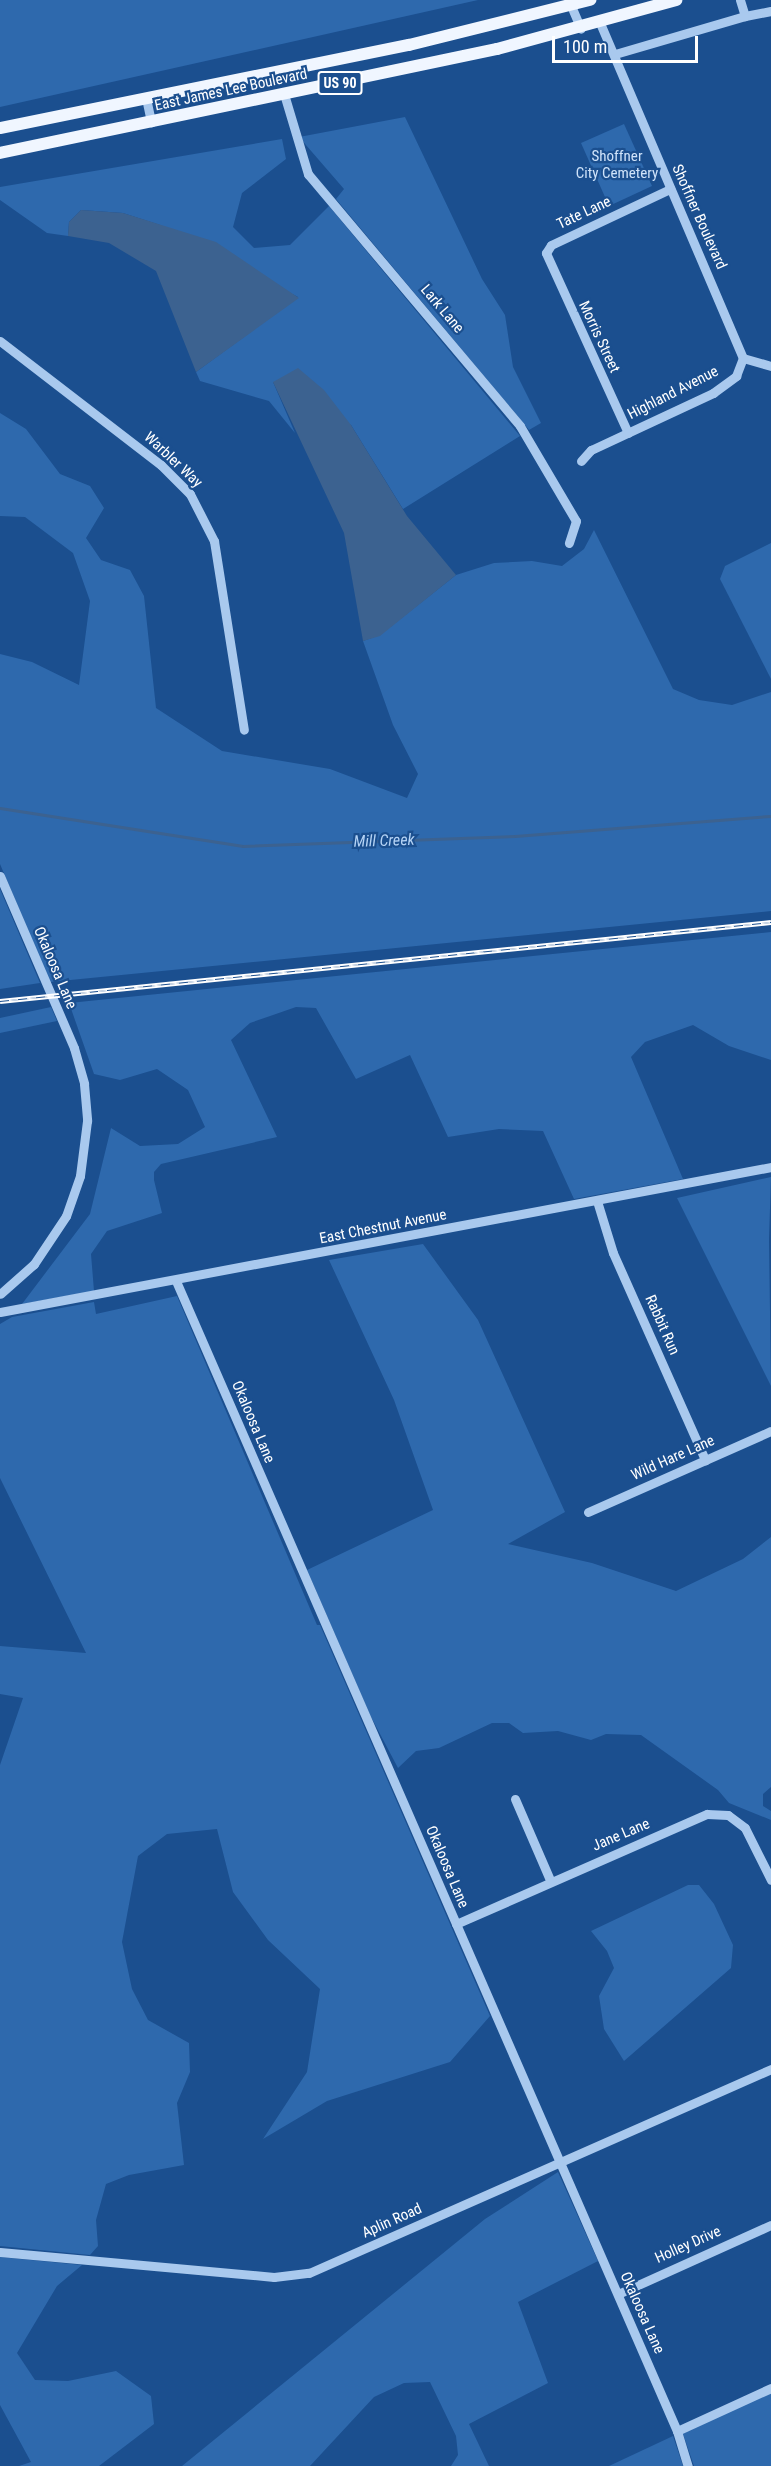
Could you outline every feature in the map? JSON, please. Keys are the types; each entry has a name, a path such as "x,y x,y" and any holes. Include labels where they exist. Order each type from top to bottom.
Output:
{"main road":[{"name":"East James Lee Boulevard","path":"0,128 410,45 570,2 590,0"},
{"name":"East James Lee Boulevard","path":"0,153 284,94 582,28 676,0"}],"street":[{"path":"740,0 745,16"},
{"path":"570,2 582,28"},
{"path":"615,54 745,16 771,11"},
{"name":"Shoffner Boulevard","path":"600,23 743,358"},
{"name":"Lark Lane","path":"284,94 308,174 520,426 576,521 569,543"},
{"path":"146,98 151,122"},
{"name":"Tate Lane","path":"546,253 551,245 670,189"},
{"name":"Morris Street","path":"546,253 628,433"},
{"name":"Warbler Way","path":"0,341 161,465 190,494 214,541 244,730"},
{"path":"743,358 771,366"},
{"name":"Highland Avenue","path":"581,460 591,450 729,383 743,358"},
{"name":"Okaloosa Lane","path":"0,876 74,1048 84,1084 87,1121 80,1176 66,1216 34,1264 0,1294"},
{"name":"East Chestnut Avenue","path":"0,1312 176,1281 771,1167"},
{"name":"Rabbit Run","path":"597,1201 613,1253 705,1460"},
{"name":"Okaloosa Lane","path":"176,1281 618,2294 677,2431 688,2466"},
{"name":"Wild Hare Lane","path":"588,1512 771,1431"},
{"path":"515,1799 551,1882"},
{"name":"Jane Lane","path":"456,1924 716,1814 728,1815 751,1835 771,1880"},
{"name":"Aplin Road","path":"0,2252 292,2276 319,2270 771,2069"},
{"name":"Holley Drive","path":"618,2294 771,2225"},
{"path":"677,2431 771,2388"}],"green space":[{"path":"0,0 478,0 0,107"},
{"path":"405,117 482,279 505,315 513,367 541,423 529,430 336,199 344,189 299,137"},
{"name":"Shoffner City Cemetery","path":"624,124 652,186 609,206 581,143"},
{"path":"282,139 286,159 242,193 233,227 254,248 290,245 329,206 520,436 403,509 351,425 273,382 295,433 269,401 200,381 196,372 298,297 160,225 123,213 81,210 69,222 68,236 47,233 0,200 0,187"},
{"path":"0,413 26,429 60,474 90,486 104,508 86,538 101,560 130,570 144,596 156,708 222,751 330,769 407,798 418,774 393,725 363,641 380,635 456,575 494,563 532,561 562,566 584,549 594,530 673,689 699,700 732,705 771,692 771,911 50,982 0,864 0,654 32,662 79,685 90,601 73,553 25,517 0,516"},
{"path":"771,543 771,679 720,579 725,566"},
{"path":"0,889 40,983 0,989"},
{"path":"771,932 771,1060 729,1046 693,1025 645,1042 631,1057 683,1179 574,1199 543,1131 499,1129 448,1137 410,1055 356,1079 316,1008 296,1007 250,1023 231,1040 277,1137 161,1164 154,1172 154,1180 162,1213 107,1231 91,1254 94,1291 22,1304 90,1214 111,1128 140,1146 178,1144 205,1127 188,1090 157,1069 120,1080 94,1074 69,1003"},
{"path":"51,1007 57,1021 0,1033 0,1018"},
{"path":"771,1177 769,1239 771,1386 677,1198"},
{"path":"423,1244 478,1320 565,1512 508,1544 592,1563 676,1591 743,1559 771,1537 771,1787 763,1794 763,1806 771,1811 771,1820 729,1803 718,1790 641,1735 606,1734 591,1740 558,1731 523,1733 509,1723 492,1723 439,1748 416,1751 398,1768 370,1715 307,1570 433,1510 394,1400 329,1260"},
{"path":"177,1296 317,1625 320,1625 490,2016 450,2062 327,2101 263,2139 307,2072 320,1989 268,1940 233,1892 217,1829 167,1834 138,1856 122,1942 132,1989 148,2020 189,2043 190,2072 177,2103 184,2165 129,2175 106,2184 96,2220 98,2246 90,2255 0,2246 0,1765 23,1698 0,1694 0,1646 86,1653 0,1478 0,1324 12,1317 94,1302 96,1314"},
{"path":"688,1885 699,1885 714,1904 733,1945 731,1968 624,2061 604,2029 599,1996 614,1968 607,1951 591,1931"},
{"path":"558,2172 598,2261 518,2302 548,2383 469,2424 489,2466 451,2466 458,2455 456,2436 430,2382 404,2383 374,2397 310,2466 182,2466 485,2219"},
{"path":"0,2257 82,2265 57,2286 17,2353 35,2380 68,2381 116,2371 151,2396 154,2424 99,2466 19,2466 31,2462 0,2405"},
{"path":"771,2389 771,2466 694,2466 682,2431"},
{"path":"673,2436 683,2466 609,2466"}],"shaded area":[{"path":"81,210 123,213 216,242 299,298 196,372 156,271 109,243 68,236 69,222"},
{"path":"298,368 324,390 351,425 407,516 456,575 380,636 363,641 344,533 273,382"}],"waterway":[{"name":"Mill Creek","path":"0,808 243,846 515,836 771,816"}],"railway":[{"path":"0,1001 771,922"}]}
